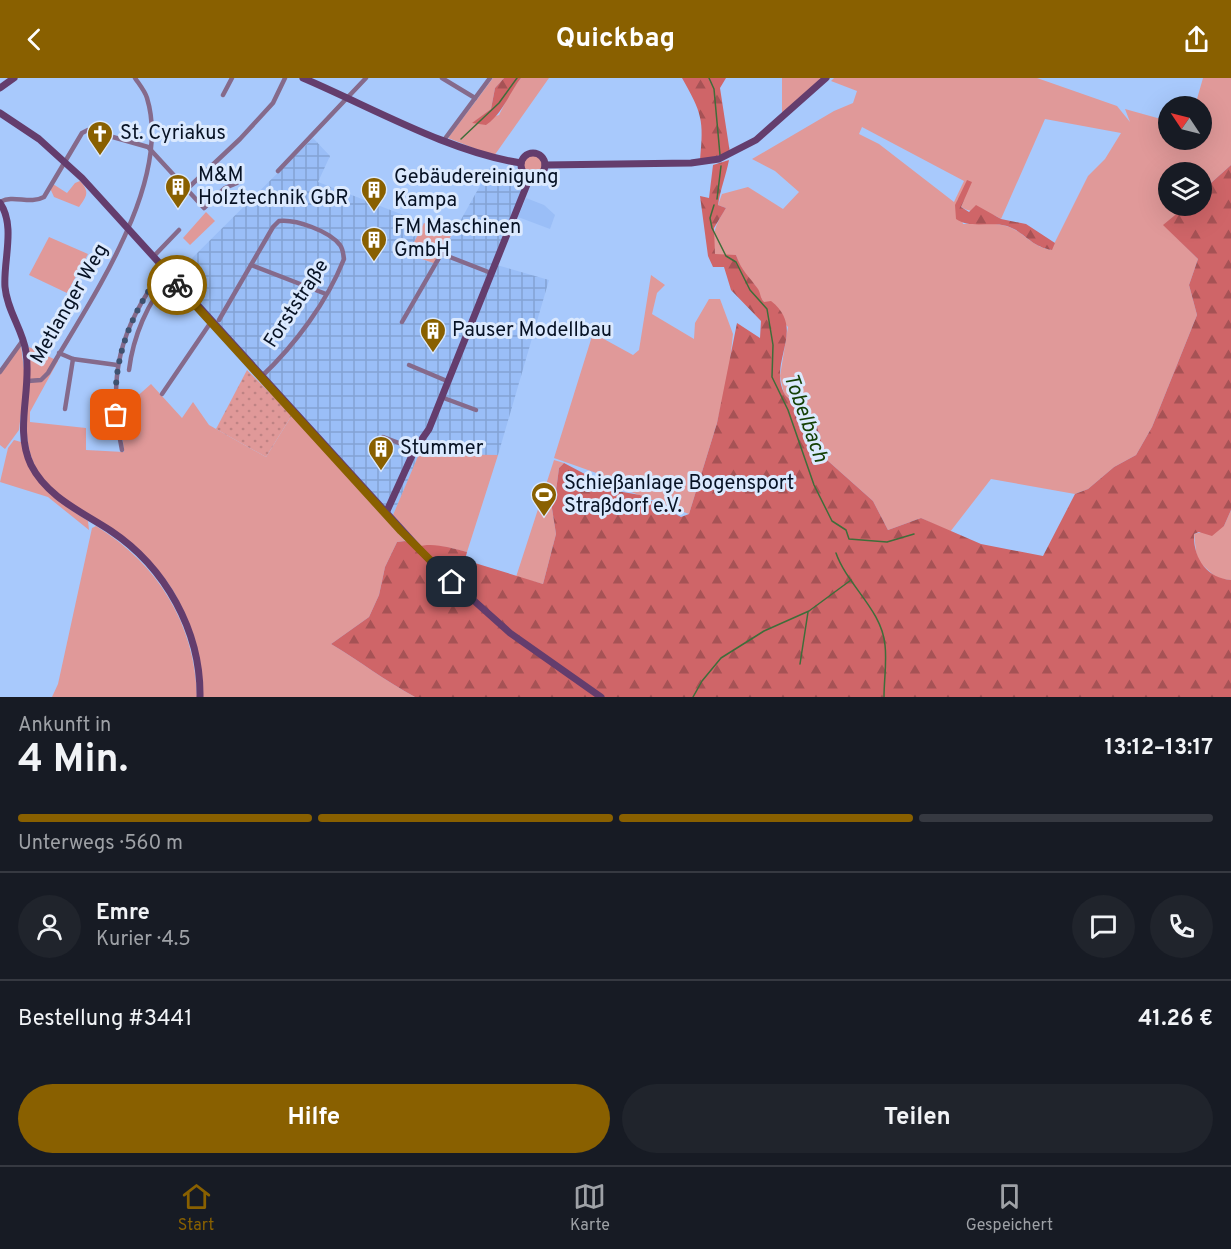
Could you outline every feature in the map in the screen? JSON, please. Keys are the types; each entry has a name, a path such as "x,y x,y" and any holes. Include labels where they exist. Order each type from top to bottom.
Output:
{"main road":[{"path":"0,88 14,78"},
{"path":"303,78 444,140 489,156 520,163"},
{"path":"545,165 691,163 719,159 742,149 826,78"},
{"path":"0,113 39,139 65,162 171,277 215,321 261,377 401,531 452,582 510,633 601,697"},
{"path":"530,177 522,170 520,163 526,154 534,153 541,156 545,165"},
{"path":"530,177 540,174 545,165"},
{"path":"386,513 415,449 429,429 530,177"},
{"path":"0,202 7,220 5,289 23,339 28,381 23,437 31,465 55,495 126,543 161,579 176,602 190,637 198,665 200,697"}],"street":[{"name":"Metlanger Weg","path":"28,381 44,379 129,230 151,151 147,99 135,78"},
{"path":"223,95 232,78"},
{"path":"187,189 273,104 285,78"},
{"path":"278,171 366,78"},
{"path":"442,78 475,98"},
{"path":"444,140 490,78"},
{"path":"0,202 6,199 32,201 44,197 82,133 88,130 143,145 204,208 225,188 237,183"},
{"name":"Forststraße","path":"162,394 215,321 273,227 279,221 296,222 333,238 343,249 344,259 326,294 284,355 261,377"},
{"path":"153,257 179,230"},
{"path":"402,322 447,244"},
{"path":"442,254 491,273"},
{"path":"250,265 326,294"},
{"path":"122,450 115,407 117,365 132,317 164,269"},
{"path":"129,370 133,345 142,324 155,298 171,277"},
{"path":"0,372 23,339"},
{"path":"59,353 73,359 117,365"},
{"path":"64,409 73,359"},
{"path":"409,365 447,381"},
{"path":"441,397 476,410"},
{"path":"382,437 415,449"}],"shaded area":[{"path":"493,78 504,78 495,88 491,109 473,123 499,115 521,78 549,78 494,156 448,138"},
{"path":"782,78 822,78 782,114"},
{"path":"834,78 1037,78 1117,106 1130,122 1125,109 1158,118 1158,150 1212,150 1212,96 1198,96 1203,78 1231,78 1231,165 1212,182 1212,162 1158,162 1158,216 1174,216 1164,225 1198,259 1189,285 1197,315 1152,427 1136,455 1114,467 1088,489 1075,494 991,479 950,532 921,518 888,530 873,501 827,460 817,427 803,423 797,405 784,394 780,376 788,327 761,300 755,285 742,272 736,255 715,255 714,236 726,208 718,205 722,194 748,187 783,209 799,192 775,171 752,159 834,111 853,103 857,91 831,81","holes":["1045,119 1121,133 1105,159 1088,176 1051,250 1037,245 1018,231 1006,226 963,224 957,200 965,196 961,207 992,214 1001,219","862,127 964,181 954,202 879,144 859,134"]},
{"path":"313,138 330,156 318,182 424,223 408,254 436,264 490,168 518,180 524,185 493,264 549,280 498,455 419,455 393,515 173,277"},
{"path":"533,155 540,158 543,165 540,172 533,175 526,172 523,165 526,158"},
{"path":"80,181 86,194 79,207 54,197 50,188 53,184 67,193 75,183"},
{"path":"526,198 544,205 555,215 550,229 518,217"},
{"path":"206,212 215,221 190,245 183,238"},
{"path":"424,223 452,234 436,264 408,254"},
{"path":"49,237 88,254 67,293 29,275"},
{"path":"651,275 665,285 657,293 652,314 694,339 695,323 709,299 720,299 733,334 729,370 717,423 689,514 618,487 602,475 554,458 593,333 633,355 639,350"},
{"path":"21,346 25,378 19,430 5,449 0,445 0,372"},
{"path":"29,347 58,361 30,412 30,422 86,428 86,450 124,452 118,390 122,389 133,400 151,384 182,418 193,402 209,425 266,457 292,415 405,541 397,542 385,567 379,595 369,617 331,644 415,697 202,697 198,668 180,604 163,576 126,542 56,492 43,479 34,464 29,450 26,421"},
{"path":"247,370 292,415 266,457 216,429"},
{"path":"14,440 21,442 31,468 46,488 65,506 88,521 89,530 48,497 0,482 8,448"},
{"path":"419,454 498,455 467,552 446,547 421,546 393,515"},
{"name":"Schießanlage Bogensport Straßdorf e.V.","path":"554,460 564,463 559,468 556,491 551,502 556,534 543,584 516,577"},
{"path":"1231,510 1231,580 1218,579 1197,560 1194,534 1224,526"},
{"path":"96,526 138,558 169,598 181,621 189,645 195,670 197,697 52,697 58,684 92,528"}],"green space":[{"path":"504,78 521,78 492,120 486,125 472,123 491,109 495,88"},
{"path":"682,78 726,78 720,88 730,153 700,160 702,135 700,117"},
{"path":"729,160 718,205 726,208 714,228 715,254 736,255 764,302 771,301 781,312 786,323 787,334 780,381 786,396 797,406 803,423 817,427 827,460 873,501 888,530 921,518 981,544 1043,556 1075,494 1088,489 1114,467 1136,455 1152,427 1197,315 1189,285 1198,259 1163,225 1174,216 1212,216 1212,182 1231,165 1231,510 1224,526 1212,536 1199,532 1194,534 1194,543 1199,559 1208,571 1231,580 1231,697 415,697 331,644 369,617 379,595 385,567 397,542 405,541 417,547 442,546 467,552 465,560 543,584 556,534 551,502 556,491 559,468 564,463 617,491 640,495 681,517 689,514 717,423 737,323 760,338 761,321 731,290 724,267 713,267 708,256 700,196 709,198 713,165"},
{"path":"967,180 972,182 961,207 969,212 976,205 1001,219 1026,224 1055,243 1052,250 1038,245 1007,226 968,224 956,219 955,205"}],"waterway":[{"path":"461,139 499,103 517,78"},
{"name":"Tobelbach","path":"709,78 714,89 720,155"},
{"name":"Tobelbach","path":"717,199 721,166"},
{"name":"Tobelbach","path":"714,205 710,218 712,228 726,256 736,262 750,290 767,309 773,345 772,377 788,410 814,485 832,521 846,530 849,539 887,542 914,534"},
{"name":"Tobelbach","path":"836,553 841,565 878,620 885,645 884,697"},
{"path":"693,697 702,681 721,658 764,631 809,611 851,580"},
{"path":"800,664 808,612"}],"way so far":[{"path":"116,415 117,365 132,317 164,269 177,285"}],"place":[{"name":"St. Cyriakus","path":"100,157"},
{"name":"M&M Holztechnik GbR","path":"178,210"},
{"name":"Gebäudereinigung Kampa","path":"374,213"},
{"name":"FM Maschinen GmbH","path":"374,263"},
{"name":"Pauser Modellbau","path":"433,354"},
{"name":"Stummer","path":"381,472"},
{"name":"Schießanlage Bogensport Straßdorf e.V.","path":"544,518"}],"route":[{"path":"177,285 401,531 452,582"}]}
